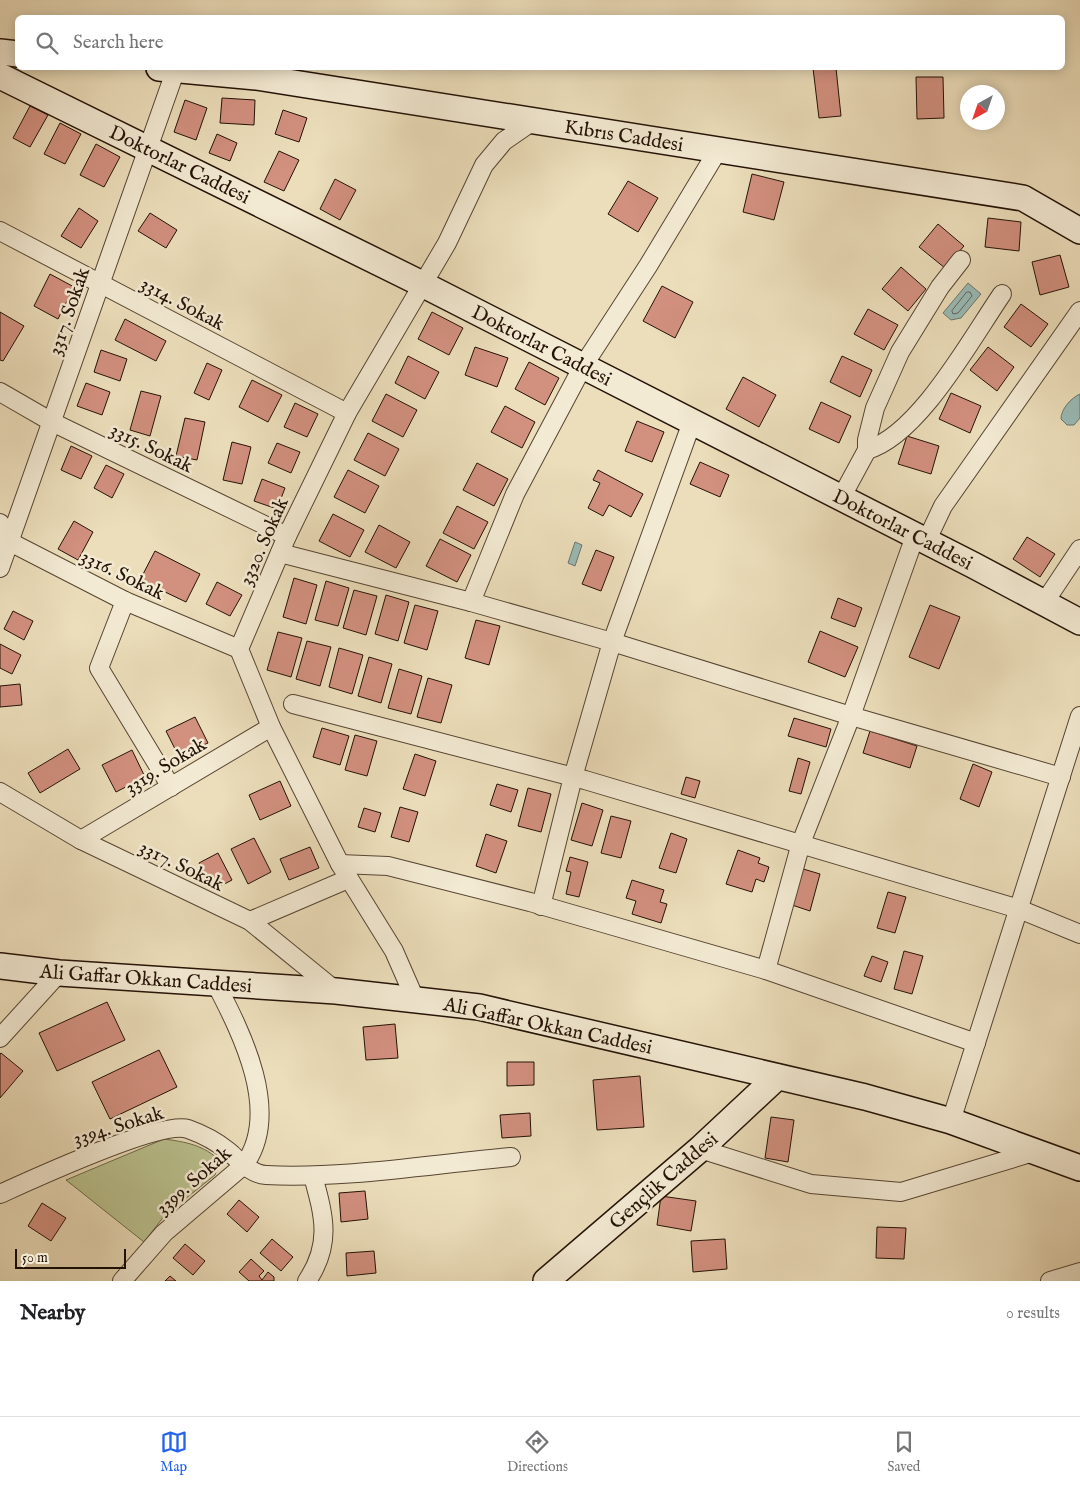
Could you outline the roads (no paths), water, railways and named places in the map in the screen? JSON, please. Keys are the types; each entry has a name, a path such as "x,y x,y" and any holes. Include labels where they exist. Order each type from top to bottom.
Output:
{"street":[{"path":"0,52 15,54"},
{"name":"3317. Sokak","path":"0,568 148,147 167,70"},
{"name":"Kıbrıs Caddesi","path":"188,70 256,77 1023,198 1080,231"},
{"name":"Doktorlar Caddesi","path":"0,76 148,147 422,284 920,538 1080,622"},
{"name":"3320. Sokak","path":"239,649 287,536 347,413 447,243 484,164 504,141 533,121"},
{"path":"471,602 515,494 583,366 648,266 718,150"},
{"name":"3314. Sokak","path":"0,230 347,413"},
{"path":"841,498 867,450 867,440 875,408 900,352 940,288 961,260"},
{"path":"867,450 877,447 900,433 927,404 1002,294"},
{"path":"766,970 801,843 920,538 1080,311"},
{"name":"3315. Sokak","path":"0,392 52,422 287,536"},
{"path":"541,906 573,777 612,642 692,422"},
{"path":"0,523 10,542"},
{"name":"3316. Sokak","path":"10,542 126,601 239,649"},
{"path":"1044,603 1080,549"},
{"path":"280,553 471,602 612,642 850,716 1060,777"},
{"path":"126,601 99,668 171,787"},
{"path":"239,649 271,727 348,880 394,951 415,999"},
{"path":"293,704 573,777 801,843 1019,910 1080,934"},
{"path":"951,1120 1080,716"},
{"name":"3319. Sokak","path":"81,840 271,727"},
{"name":"3317. Sokak","path":"0,792 81,840 250,921 336,991"},
{"path":"340,864 388,866 530,902 766,970 976,1043"},
{"path":"250,921 348,880"},
{"name":"Ali Gaffar Okkan Caddesi","path":"0,966 59,973 336,991 479,1007 951,1120 1080,1168"},
{"path":"0,1038 59,973"},
{"name":"3399. Sokak","path":"122,1281 164,1233 244,1165 253,1152 259,1120 257,1088 248,1054 236,1022 216,984"},
{"name":"Gençlik Caddesi","path":"546,1281 700,1149 777,1077"},
{"name":"3394. Sokak","path":"0,1194 72,1162 160,1131 186,1128 204,1136 227,1150 244,1165 262,1174 313,1176 511,1157"},
{"path":"700,1149 811,1184 900,1192 1038,1151"},
{"path":"307,1281 318,1264 324,1244 322,1210 313,1176"},
{"path":"1050,1281 1080,1272"}],"water":[{"path":"968,283 981,294 961,318 951,320 943,313"},
{"path":"1080,394 1080,418 1074,425 1067,425 1061,419 1061,415 1070,401"},
{"path":"575,542 582,545 575,566 568,563"}]}
